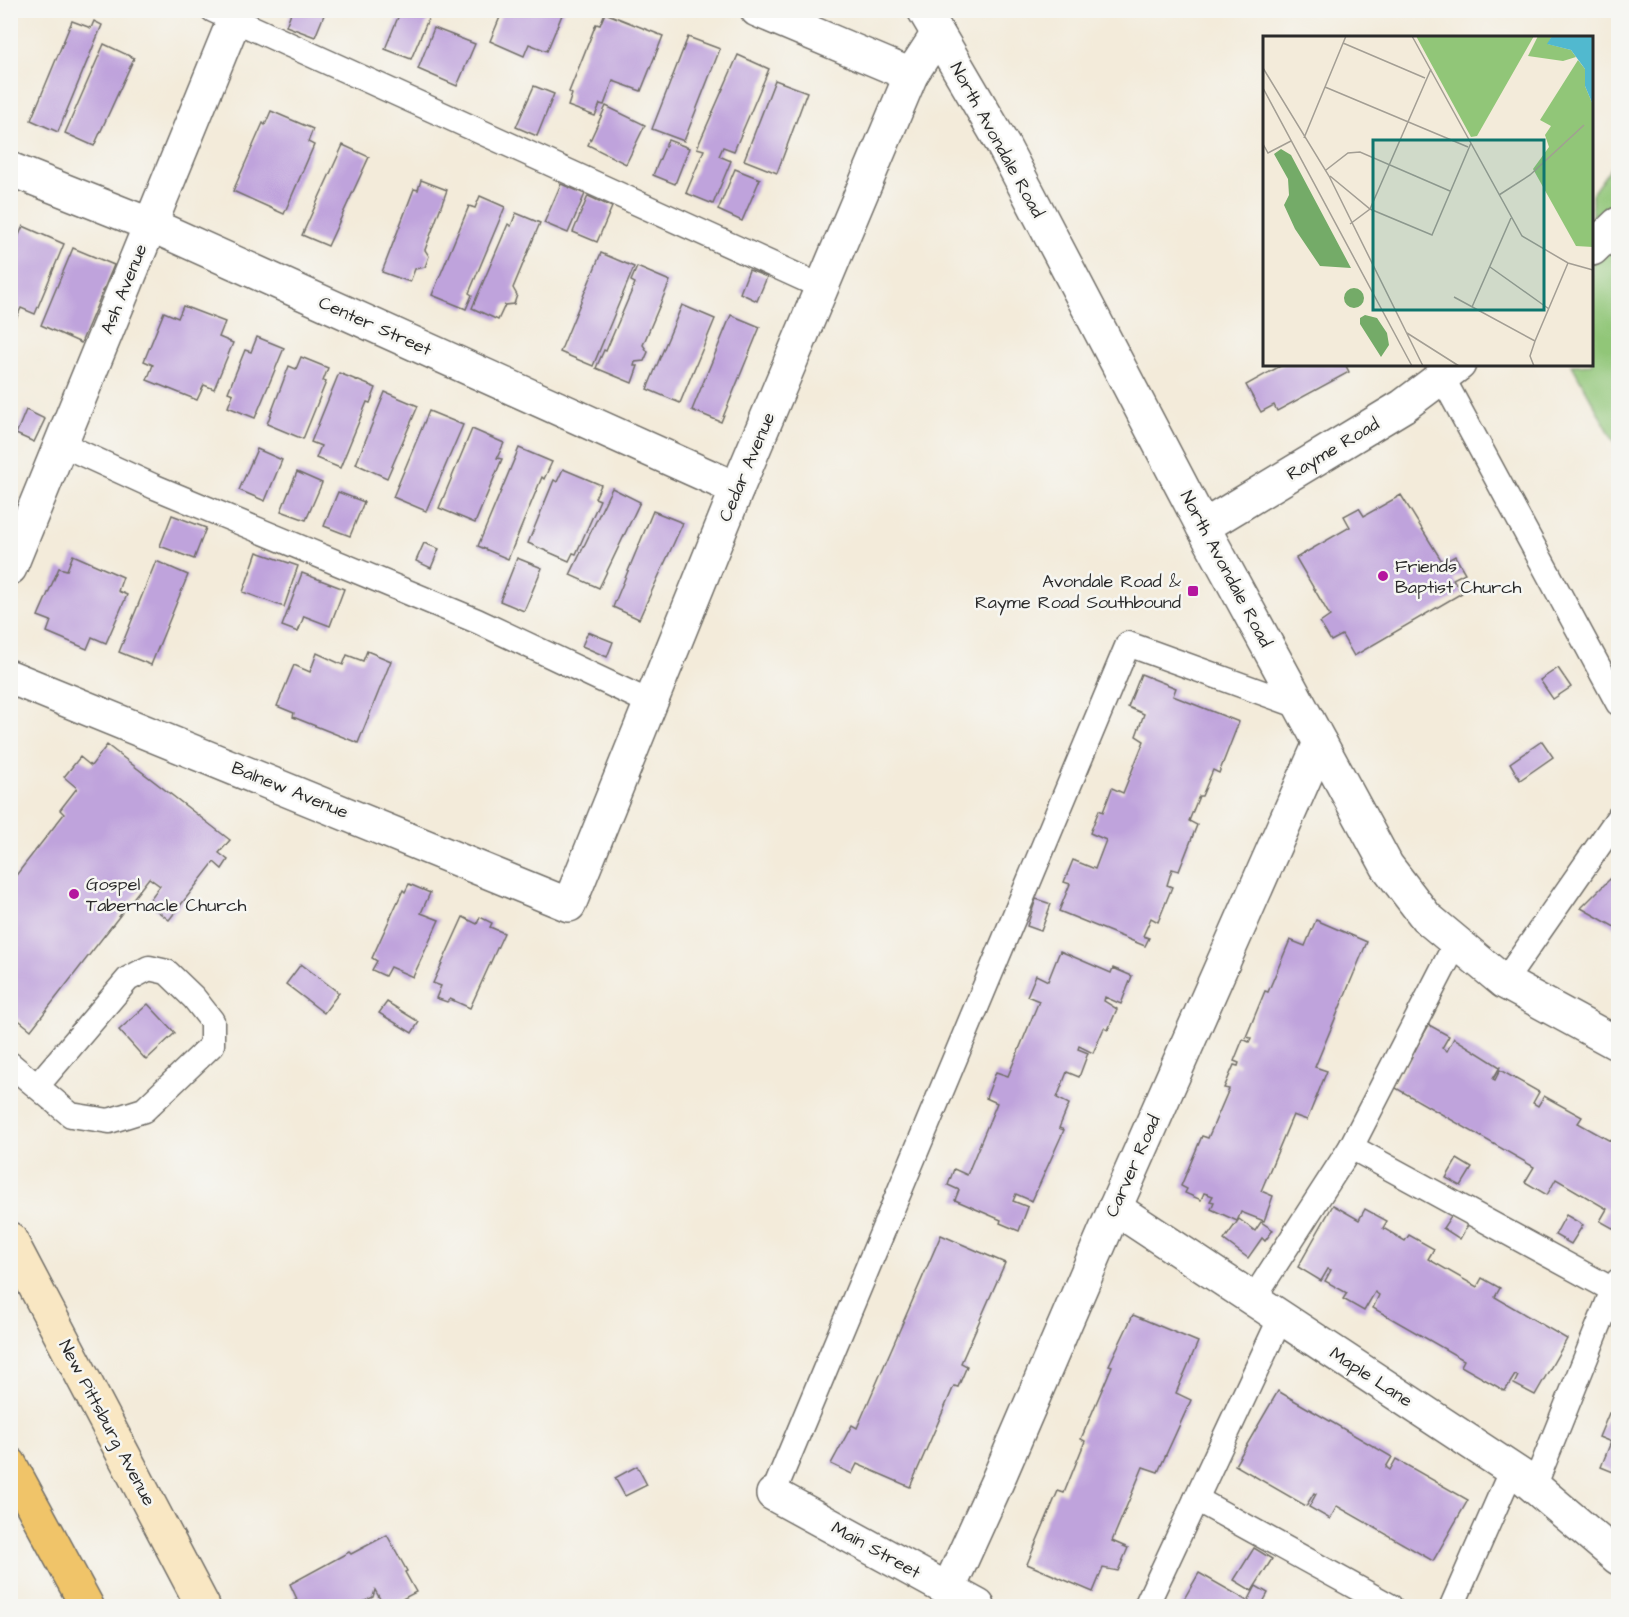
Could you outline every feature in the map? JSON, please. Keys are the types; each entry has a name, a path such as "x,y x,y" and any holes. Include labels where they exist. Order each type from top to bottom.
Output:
{"main road":[{"path":"10,1464 87,1606"}],"street":[{"path":"757,10 911,75"},
{"name":"Ash Avenue","path":"10,568 151,225 229,13"},
{"name":"Cedar Avenue","path":"569,905 737,489 931,23"},
{"name":"North Avondale Road","path":"931,23 1003,145 1203,527 1386,866 1425,918 1504,982 1618,1044"},
{"name":"Center Street","path":"10,169 151,225 737,489"},
{"path":"1593,248 1618,224"},
{"name":"Rayme Road","path":"1203,527 1403,406 1451,371"},
{"name":"Balnew Avenue","path":"10,677 569,905"},
{"name":"Carver Road","path":"948,1590 998,1482 1115,1208 1320,743"},
{"name":"Maple Lane","path":"1115,1208 1523,1478 1618,1558"},
{"name":"New Pittsburg Avenue","path":"10,1239 203,1606"},
{"name":"Main Street","path":"773,1494 978,1606"}],"lane":[{"path":"229,13 822,287"},
{"path":"1451,371 1618,703"},
{"path":"61,444 155,487 477,621 651,703"},
{"path":"773,1494 1128,644 1299,706"},
{"path":"1504,982 1618,818"},
{"path":"1253,1299 1351,1147 1456,943"},
{"path":"10,1064 71,1115 109,1121 144,1110 212,1045 212,1021 194,998 167,972 149,968 128,979 37,1086"},
{"path":"1351,1147 1616,1285 1523,1478 1452,1606"},
{"path":"1146,1606 1281,1317"},
{"path":"1196,1499 1390,1606"}],"green space":[{"path":"1618,157 1618,448 1573,366 1593,366 1593,193"}],"building":[{"path":"292,10 326,10 315,37 286,26"},
{"path":"401,10 434,10 411,59 385,49"},
{"path":"503,10 564,10 547,51 529,44 524,56 490,41"},
{"path":"605,13 663,36 641,91 613,81 604,105 600,104 595,116 568,106 572,94 569,92 596,24 600,25"},
{"path":"72,21 91,28 94,21 102,25 58,132 31,120"},
{"path":"434,28 475,44 457,86 418,69"},
{"path":"688,37 720,49 684,141 652,129"},
{"path":"104,44 134,58 94,146 65,133"},
{"path":"738,55 769,69 734,151 723,147 719,156 731,161 713,204 686,193 704,150 697,148"},
{"path":"775,80 807,92 777,173 744,160"},
{"path":"534,86 554,94 537,136 516,127"},
{"path":"606,106 645,125 626,164 588,145"},
{"path":"271,111 313,129 308,142 314,145 284,214 233,191 263,123 265,125"},
{"path":"668,140 689,148 675,184 653,175"},
{"path":"343,145 369,157 328,246 302,235"},
{"path":"735,169 760,179 742,221 718,210"},
{"path":"421,180 447,190 425,250 429,256 425,267 415,269 410,282 382,272 414,189 418,190"},
{"path":"561,184 585,194 568,233 544,223"},
{"path":"480,196 505,207 469,293 472,295 466,309 432,295 469,206 475,208"},
{"path":"588,196 612,207 597,242 573,232"},
{"path":"516,213 540,223 513,288 517,295 514,304 505,305 498,320 472,308 508,224 511,226"},
{"path":"23,226 64,244 35,314 21,308 15,321 10,319 10,256"},
{"path":"73,248 114,265 81,343 41,325"},
{"path":"601,253 634,267 593,366 560,352"},
{"path":"637,267 670,281 643,345 648,352 644,361 635,362 634,366 638,366 632,383 596,368 604,350 606,351 635,283 631,281"},
{"path":"749,270 767,277 757,301 740,293"},
{"path":"682,305 715,319 680,403 647,389"},
{"path":"183,306 225,322 219,337 233,343 214,389 204,385 197,400 147,380 153,365 144,361 164,312 178,318"},
{"path":"731,315 760,327 721,422 692,410"},
{"path":"257,337 284,348 255,418 228,407 233,394 228,392 245,350 251,352"},
{"path":"301,357 328,368 323,381 326,382 303,439 267,424 289,366 296,369"},
{"path":"1280,366 1346,366 1349,372 1277,411 1274,405 1261,412 1246,385"},
{"path":"339,373 376,388 370,403 367,402 340,468 316,458 321,446 311,442"},
{"path":"385,392 418,406 387,478 356,464"},
{"path":"26,410 45,419 34,442 16,434"},
{"path":"429,411 463,425 426,511 393,497"},
{"path":"472,429 504,443 497,458 502,459 475,523 439,508"},
{"path":"519,448 552,462 544,479 542,477 508,559 478,546"},
{"path":"257,449 282,460 265,501 239,490"},
{"path":"563,469 601,485 595,498 600,500 576,554 573,553 569,561 528,543 554,480 557,482"},
{"path":"297,472 322,483 306,520 281,511"},
{"path":"612,488 640,502 599,588 570,575"},
{"path":"338,492 364,502 350,536 324,526"},
{"name":"Friends Baptist Church","path":"1401,495 1443,563 1455,556 1465,573 1453,579 1462,593 1354,656 1342,635 1331,641 1320,623 1330,616 1296,558 1350,527 1344,516 1359,508 1364,516"},
{"path":"653,511 683,523 639,619 613,607"},
{"path":"172,515 206,528 194,559 160,546"},
{"path":"424,543 439,549 431,568 416,561"},
{"path":"257,552 298,566 284,607 243,592"},
{"path":"73,555 123,577 118,591 127,595 106,643 92,637 87,649 47,632 51,621 38,616 59,568 67,570"},
{"path":"517,558 542,568 524,611 500,601"},
{"path":"156,561 188,575 151,665 119,652"},
{"path":"302,573 344,589 330,626 304,616 298,632 282,626"},
{"path":"588,632 613,642 607,657 582,646"},
{"path":"367,651 391,661 358,743 293,717 294,713 277,706 294,665 310,672 317,653 343,665 347,655 363,661"},
{"path":"1558,668 1571,687 1553,699 1540,680"},
{"path":"1141,674 1176,688 1173,696 1239,722 1219,773 1213,770 1202,796 1199,796 1189,821 1197,825 1179,871 1172,869 1167,885 1172,887 1158,922 1151,918 1143,936 1149,938 1145,946 1059,911 1070,884 1064,882 1073,860 1095,869 1106,840 1090,833 1099,810 1103,812 1112,788 1123,793 1144,741 1136,736 1144,714 1128,707"},
{"path":"1542,741 1553,757 1520,780 1510,763"},
{"name":"Gospel Tabernacle Church","path":"107,745 230,840 219,853 228,860 222,869 214,862 169,920 147,903 160,886 149,878 31,1030 10,1013 10,883 64,814 60,810 77,788 64,777 80,757 91,766"},
{"path":"1618,871 1618,929 1581,908"},
{"path":"409,884 430,893 421,913 439,920 413,977 390,967 385,976 372,970 377,961 372,958 403,890 405,892"},
{"path":"1036,899 1051,904 1041,931 1027,926"},
{"path":"463,917 477,924 480,917 492,923 490,927 504,933 470,1008 450,999 447,1002 436,998 441,986 433,983"},
{"path":"1316,920 1367,942 1315,1067 1327,1071 1307,1120 1293,1115 1261,1191 1273,1196 1264,1221 1241,1212 1237,1221 1211,1209 1214,1202 1210,1201 1213,1196 1204,1193 1201,1200 1185,1193 1187,1189 1181,1186 1202,1136 1208,1138 1229,1089 1224,1088 1234,1065 1238,1066 1239,1063 1234,1061 1243,1039 1249,1042 1251,1038 1246,1037 1290,940 1305,946"},
{"path":"1060,951 1111,973 1113,968 1132,976 1121,1004 1105,997 1104,1001 1117,1009 1108,1030 1104,1028 1093,1053 1079,1046 1078,1049 1088,1053 1079,1077 1067,1072 1057,1098 1069,1104 1059,1128 1064,1130 1032,1201 1016,1194 1013,1201 1028,1207 1019,1231 1000,1223 1001,1220 955,1200 959,1190 948,1185 954,1169 967,1175 997,1103 986,1098 996,1072 1008,1076 1039,1001 1027,996 1036,975 1048,981"},
{"path":"301,964 339,993 324,1013 286,984"},
{"path":"387,1002 419,1022 412,1033 379,1013"},
{"path":"148,1004 175,1033 146,1060 119,1030"},
{"path":"1429,1025 1449,1036 1442,1048 1447,1051 1454,1038 1500,1067 1493,1079 1495,1080 1500,1070 1539,1092 1533,1103 1538,1106 1544,1096 1582,1117 1578,1123 1612,1142 1618,1131 1618,1231 1600,1221 1607,1209 1556,1179 1547,1195 1525,1182 1534,1167 1394,1087"},
{"path":"1457,1159 1472,1168 1461,1186 1446,1178"},
{"path":"1333,1205 1359,1220 1365,1209 1387,1221 1383,1228 1405,1241 1409,1235 1434,1249 1428,1259 1477,1287 1482,1278 1500,1288 1495,1297 1567,1339 1535,1395 1514,1384 1518,1376 1515,1375 1505,1391 1461,1366 1464,1360 1373,1308 1379,1295 1375,1292 1364,1311 1343,1299 1347,1293 1325,1281 1331,1270 1328,1269 1321,1281 1298,1267"},
{"path":"1453,1213 1469,1223 1460,1239 1443,1228"},
{"path":"1566,1215 1583,1225 1571,1244 1555,1235"},
{"path":"1239,1219 1255,1231 1261,1222 1273,1230 1265,1241 1262,1238 1248,1258 1224,1240"},
{"path":"941,1235 1005,1263 961,1363 967,1366 958,1387 954,1386 910,1487 857,1464 852,1474 831,1464 852,1425 857,1428"},
{"path":"1133,1315 1198,1342 1176,1393 1191,1400 1158,1472 1143,1467 1112,1541 1128,1548 1118,1571 1103,1568 1093,1592 1027,1564 1058,1491 1064,1493 1085,1441 1081,1439 1112,1366 1109,1365"},
{"path":"1278,1391 1392,1457 1386,1467 1390,1470 1396,1459 1468,1500 1433,1561 1337,1506 1330,1519 1309,1507 1316,1494 1314,1493 1306,1506 1235,1465"},
{"path":"1609,1413 1618,1417 1618,1474 1601,1467 1611,1442 1599,1437"},
{"path":"637,1466 647,1485 625,1496 615,1478"},
{"path":"387,1535 416,1592 389,1606 384,1606 375,1590 373,1597 361,1603 363,1606 297,1606 294,1601 297,1599 290,1584 349,1552 351,1554"},
{"path":"1254,1548 1272,1559 1252,1591 1234,1580"},
{"path":"1199,1573 1248,1601 1256,1586 1268,1593 1261,1606 1180,1606"}],"place":[{"name":"Friends Baptist Church","path":"1383,576"},
{"name":"Avondale Road & Rayme Road Southbound","path":"1193,591"},
{"name":"Gospel Tabernacle Church","path":"74,894"}]}
